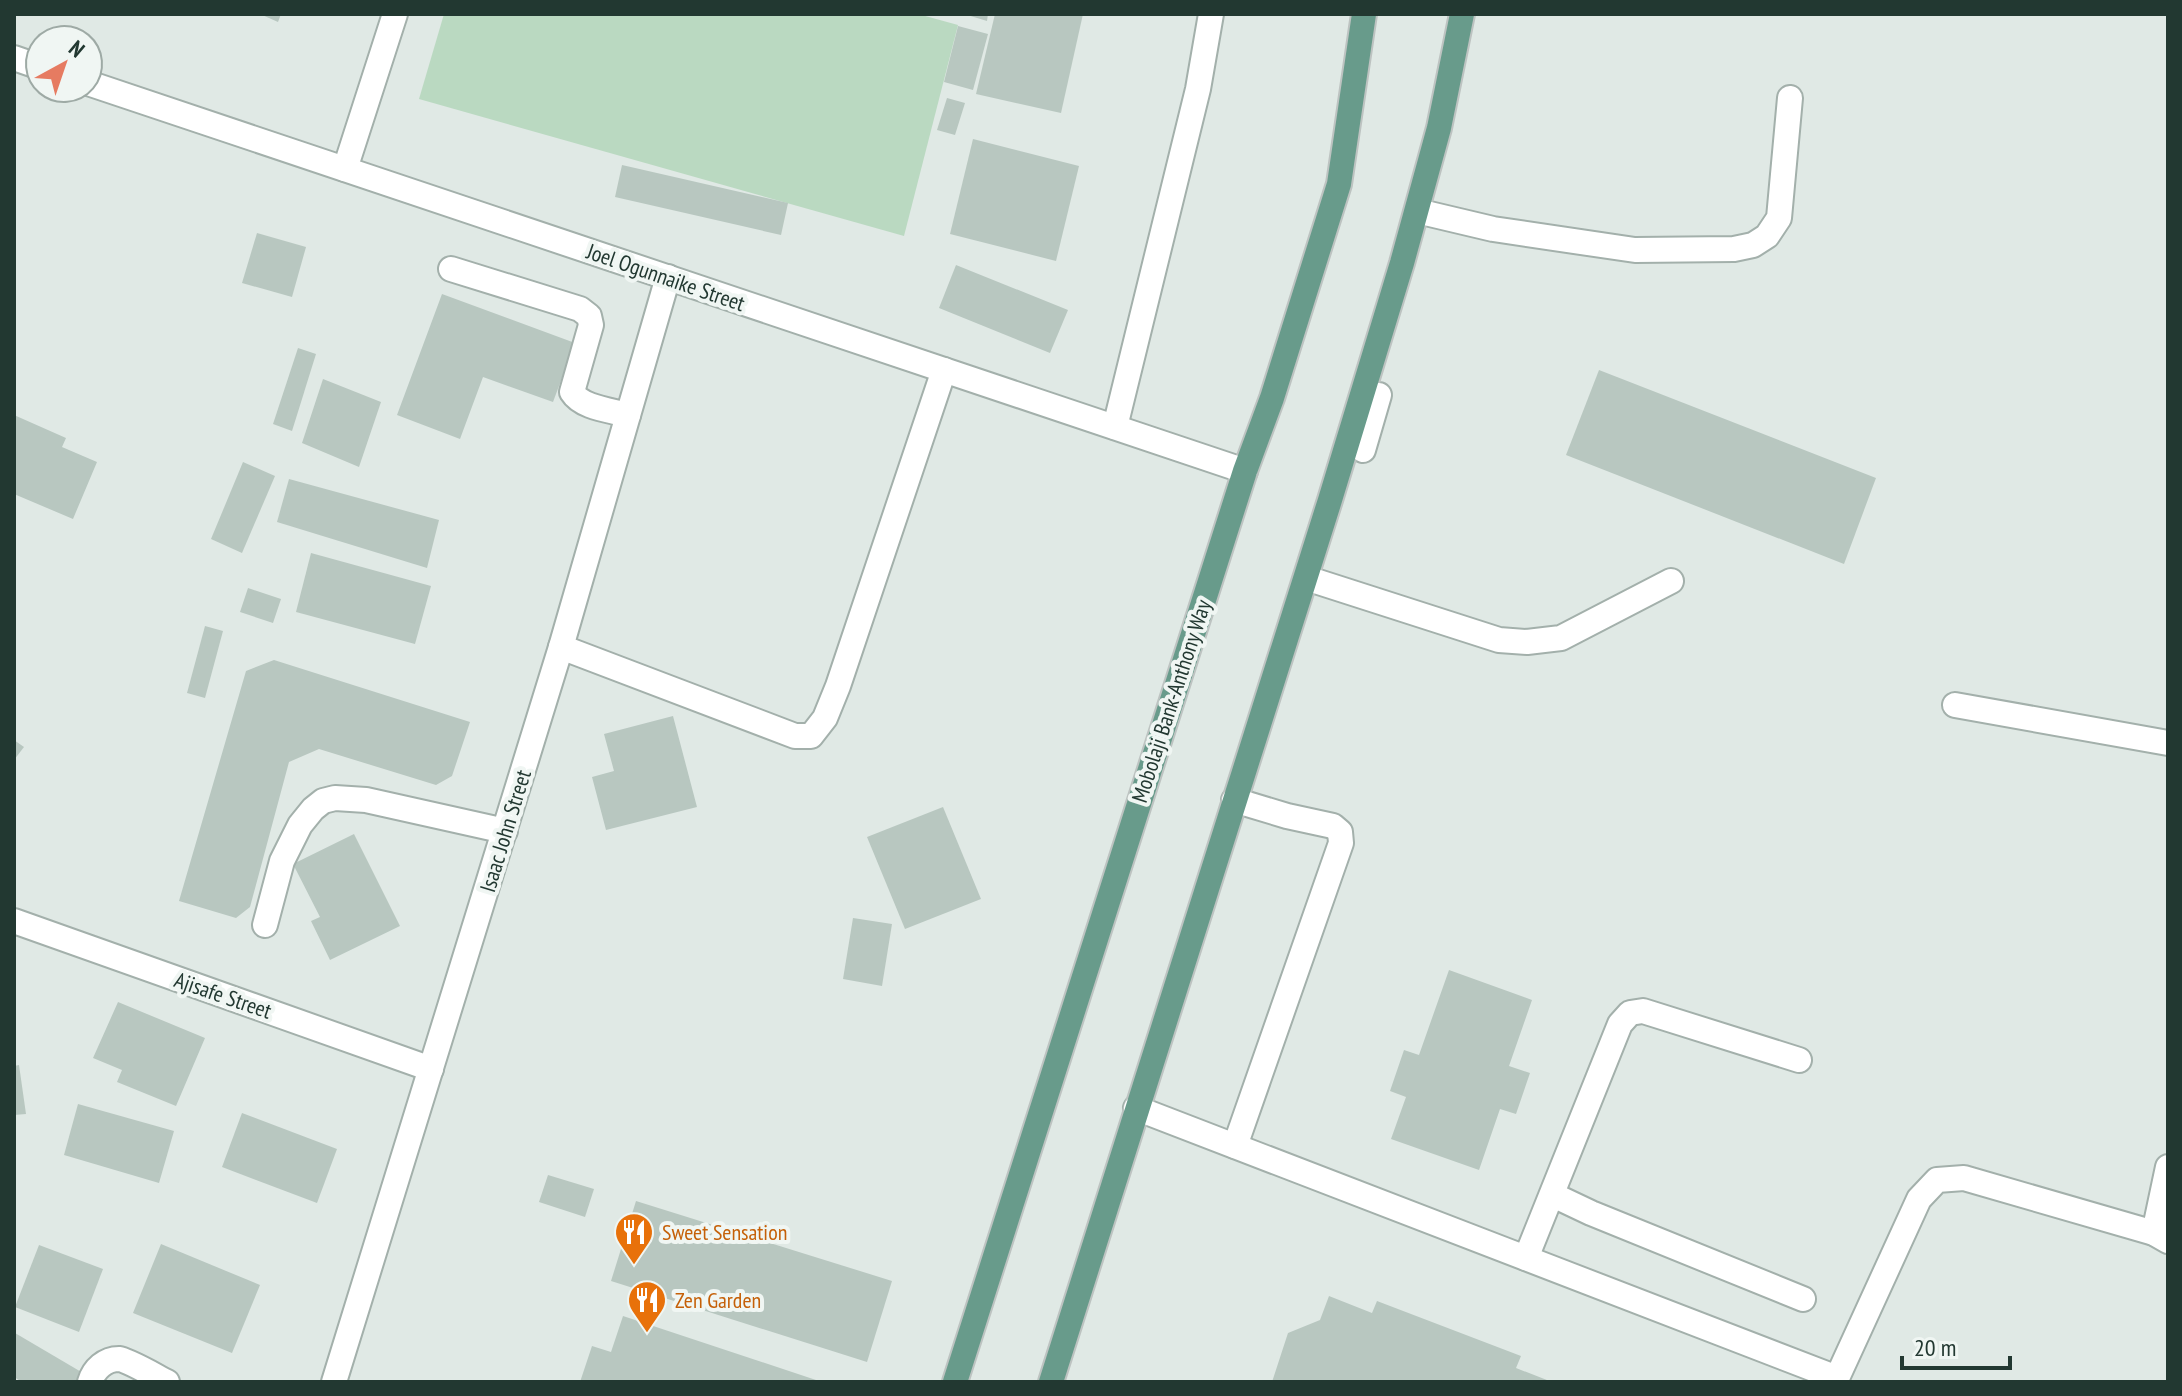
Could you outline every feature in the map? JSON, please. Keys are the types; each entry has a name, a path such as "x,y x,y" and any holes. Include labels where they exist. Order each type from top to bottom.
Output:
{"main road":[{"name":"Mobolaji Bank-Anthony Way","path":"955,1382 1339,184 1364,14"},
{"path":"1051,1382 1306,578 1417,211 1439,128 1462,14"}],"street":[{"path":"345,169 395,14"},
{"path":"1115,427 1198,89 1211,14"},
{"name":"Joel Ogunnaike Street","path":"104,88 1245,471"},
{"path":"1417,211 1493,229 1635,250 1734,249 1753,245 1767,236 1779,218 1790,98"},
{"path":"451,269 580,309 589,316 591,325 572,392 576,399 585,403 628,415"},
{"name":"Isaac John Street","path":"334,1382 561,647 668,277"},
{"path":"561,647 795,736 811,736 825,718 838,686 944,370"},
{"path":"1363,450 1379,395"},
{"path":"1306,578 1499,640 1527,642 1561,638 1671,581"},
{"path":"1955,705 2168,743"},
{"path":"265,925 282,861 300,825 323,801 335,798 366,800 505,831"},
{"path":"1234,800 1333,826 1340,832 1341,843 1235,1146"},
{"name":"Ajisafe Street","path":"14,921 431,1069"},
{"path":"1526,1258 1620,1024 1630,1013 1643,1011 1799,1060"},
{"path":"1136,1108 1837,1380 1919,1199 1937,1180 1964,1178 2161,1237 2168,1167"},
{"path":"1553,1195 1803,1299"},
{"path":"90,1382 103,1363 121,1359 167,1382"}],"green space":[{"path":"444,14 918,14 958,25 904,236 419,99"}],"building":[{"path":"260,14 281,14 278,22"},
{"path":"964,14 988,14 987,21"},
{"path":"995,14 1083,14 1061,113 976,94"},
{"path":"958,26 988,34 973,90 944,82"},
{"path":"947,98 965,103 955,135 937,130"},
{"path":"973,139 1079,166 1056,261 950,234"},
{"path":"622,165 788,203 781,235 615,197"},
{"path":"257,233 306,247 292,297 242,283"},
{"path":"956,265 1068,310 1050,353 939,308"},
{"path":"442,294 575,343 553,402 483,377 460,439 397,415"},
{"path":"298,348 316,354 292,431 273,424"},
{"path":"1599,370 1876,478 1844,564 1566,455"},
{"path":"323,379 381,402 359,467 302,443"},
{"path":"14,415 66,438 62,447 97,462 73,519 14,494"},
{"path":"243,462 275,476 242,553 211,539"},
{"path":"289,479 439,520 427,568 277,522"},
{"path":"311,553 431,586 415,644 296,612"},
{"path":"248,588 281,599 273,623 240,612"},
{"path":"205,626 223,631 205,698 187,693"},
{"path":"274,660 470,722 452,776 436,785 319,749 289,762 250,907 236,918 179,901 246,671"},
{"path":"673,716 697,807 606,830 592,777 614,771 604,734"},
{"path":"14,740 24,747 14,760"},
{"path":"943,807 981,899 905,929 867,837"},
{"path":"354,834 400,926 330,960 311,921 320,917 293,864"},
{"path":"853,918 892,924 882,986 843,979"},
{"path":"1449,970 1532,1000 1509,1066 1530,1073 1516,1114 1500,1109 1479,1170 1391,1139 1406,1097 1390,1091 1404,1050 1419,1055"},
{"path":"118,1002 205,1038 176,1106 117,1082 122,1070 93,1058"},
{"path":"19,1065 26,1114 14,1115 14,1066"},
{"path":"78,1104 174,1131 159,1183 64,1155"},
{"path":"242,1113 337,1149 317,1203 222,1167"},
{"path":"548,1175 594,1189 585,1217 539,1202"},
{"path":"636,1201 892,1281 867,1362 611,1281"},
{"path":"161,1244 260,1285 232,1353 133,1313"},
{"path":"39,1245 103,1269 79,1332 15,1307"},
{"path":"1329,1296 1372,1313 1377,1301 1521,1356 1516,1368 1552,1382 1272,1382 1288,1333 1320,1320"},
{"name":"Zen Garden","path":"623,1316 819,1382 580,1382 592,1346 611,1352"},
{"path":"15,1333 83,1373 77,1382 22,1382 14,1377"}],"place":[{"name":"Sweet Sensation","path":"634,1266"},
{"name":"Zen Garden","path":"647,1334"}]}
